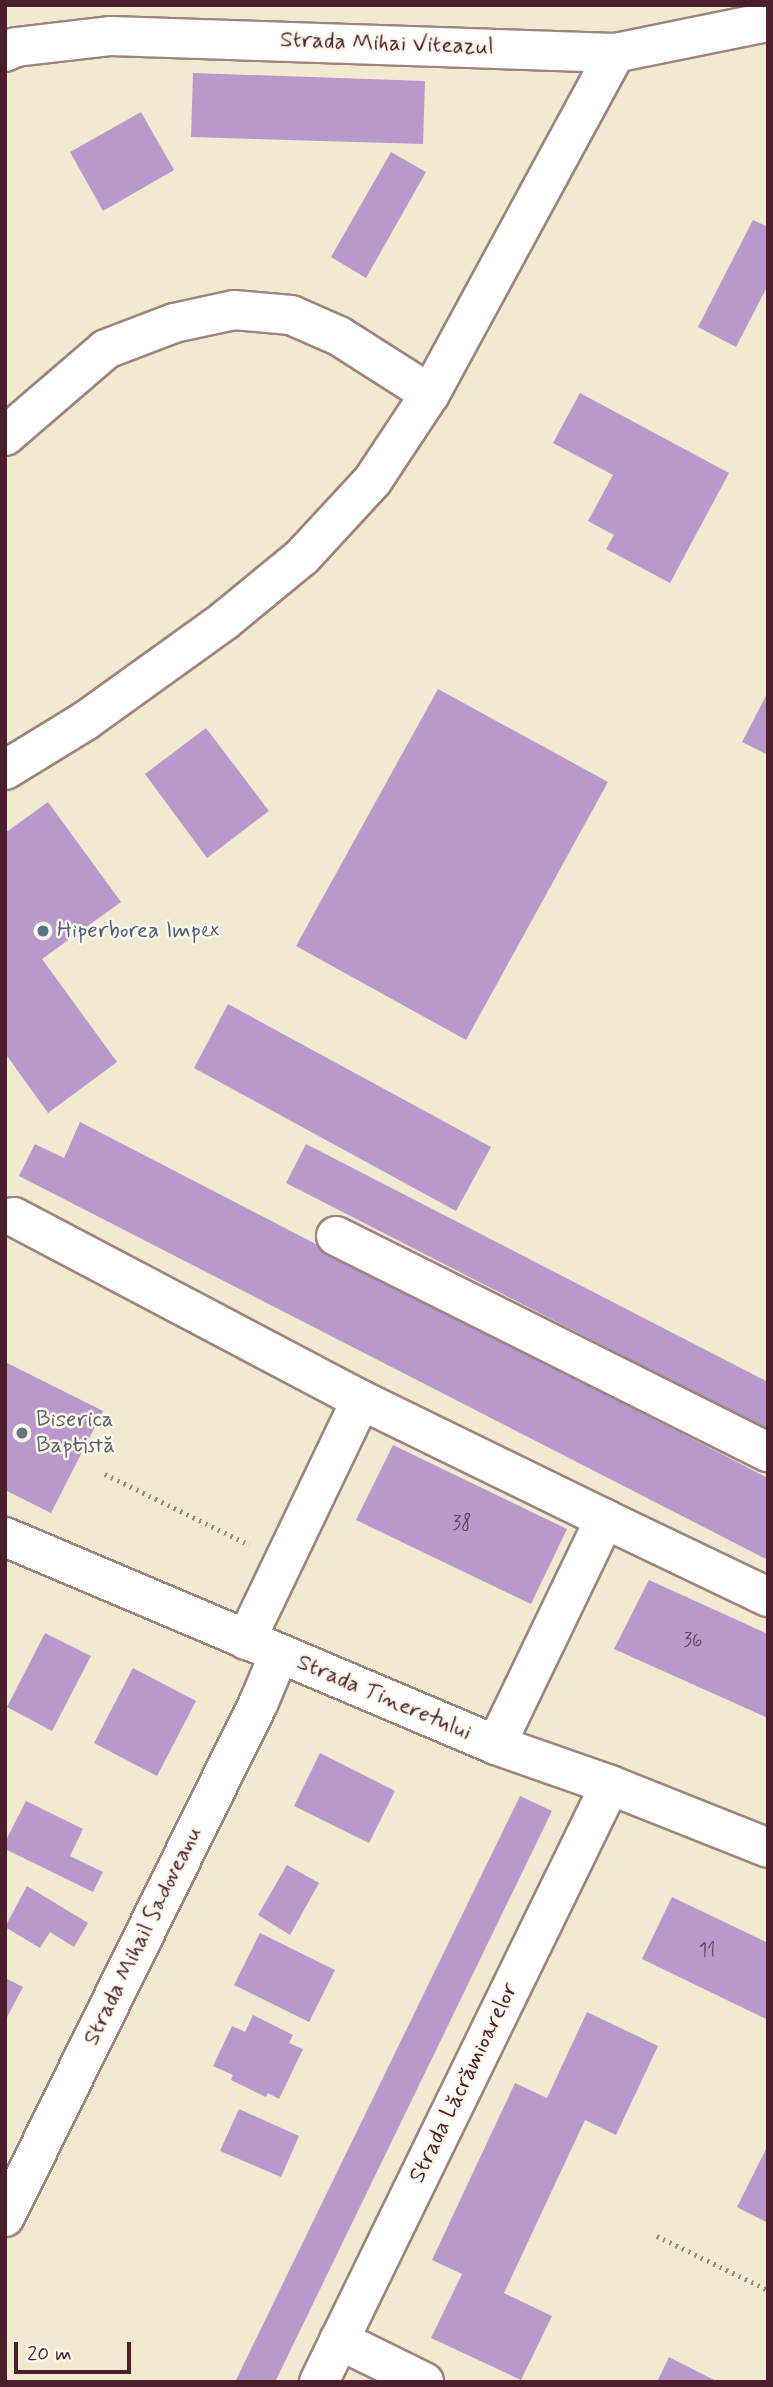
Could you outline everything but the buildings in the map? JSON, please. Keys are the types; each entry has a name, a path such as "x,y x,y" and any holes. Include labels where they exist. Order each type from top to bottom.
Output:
{"street":[{"name":"Strada Mihai Viteazul","path":"5,52 16,47 111,36 615,53 768,22"},
{"path":"5,770 85,721 224,621 302,557 373,480 430,394 615,53"},
{"path":"5,436 106,349 174,323 234,310 291,315 339,337 430,394"},
{"path":"14,1217 361,1400 768,1597"},
{"path":"336,1236 768,1452"},
{"name":"Strada Mihail Sadoveanu","path":"5,2217 253,1714 262,1647 283,1561 361,1400"},
{"path":"496,1745 605,1519"},
{"name":"Strada Tineretului","path":"5,1537 496,1745 610,1785 768,1848"},
{"name":"Strada Lăcrămioarelor","path":"319,2382 610,1785"},
{"path":"339,2340 424,2382"}],"path":[{"path":"105,1474 283,1561"},
{"path":"657,2236 768,2290"}],"place":[{"name":"Hiperborea Impex","path":"43,931"},
{"name":"Biserica Baptistă","path":"22,1433"}]}
